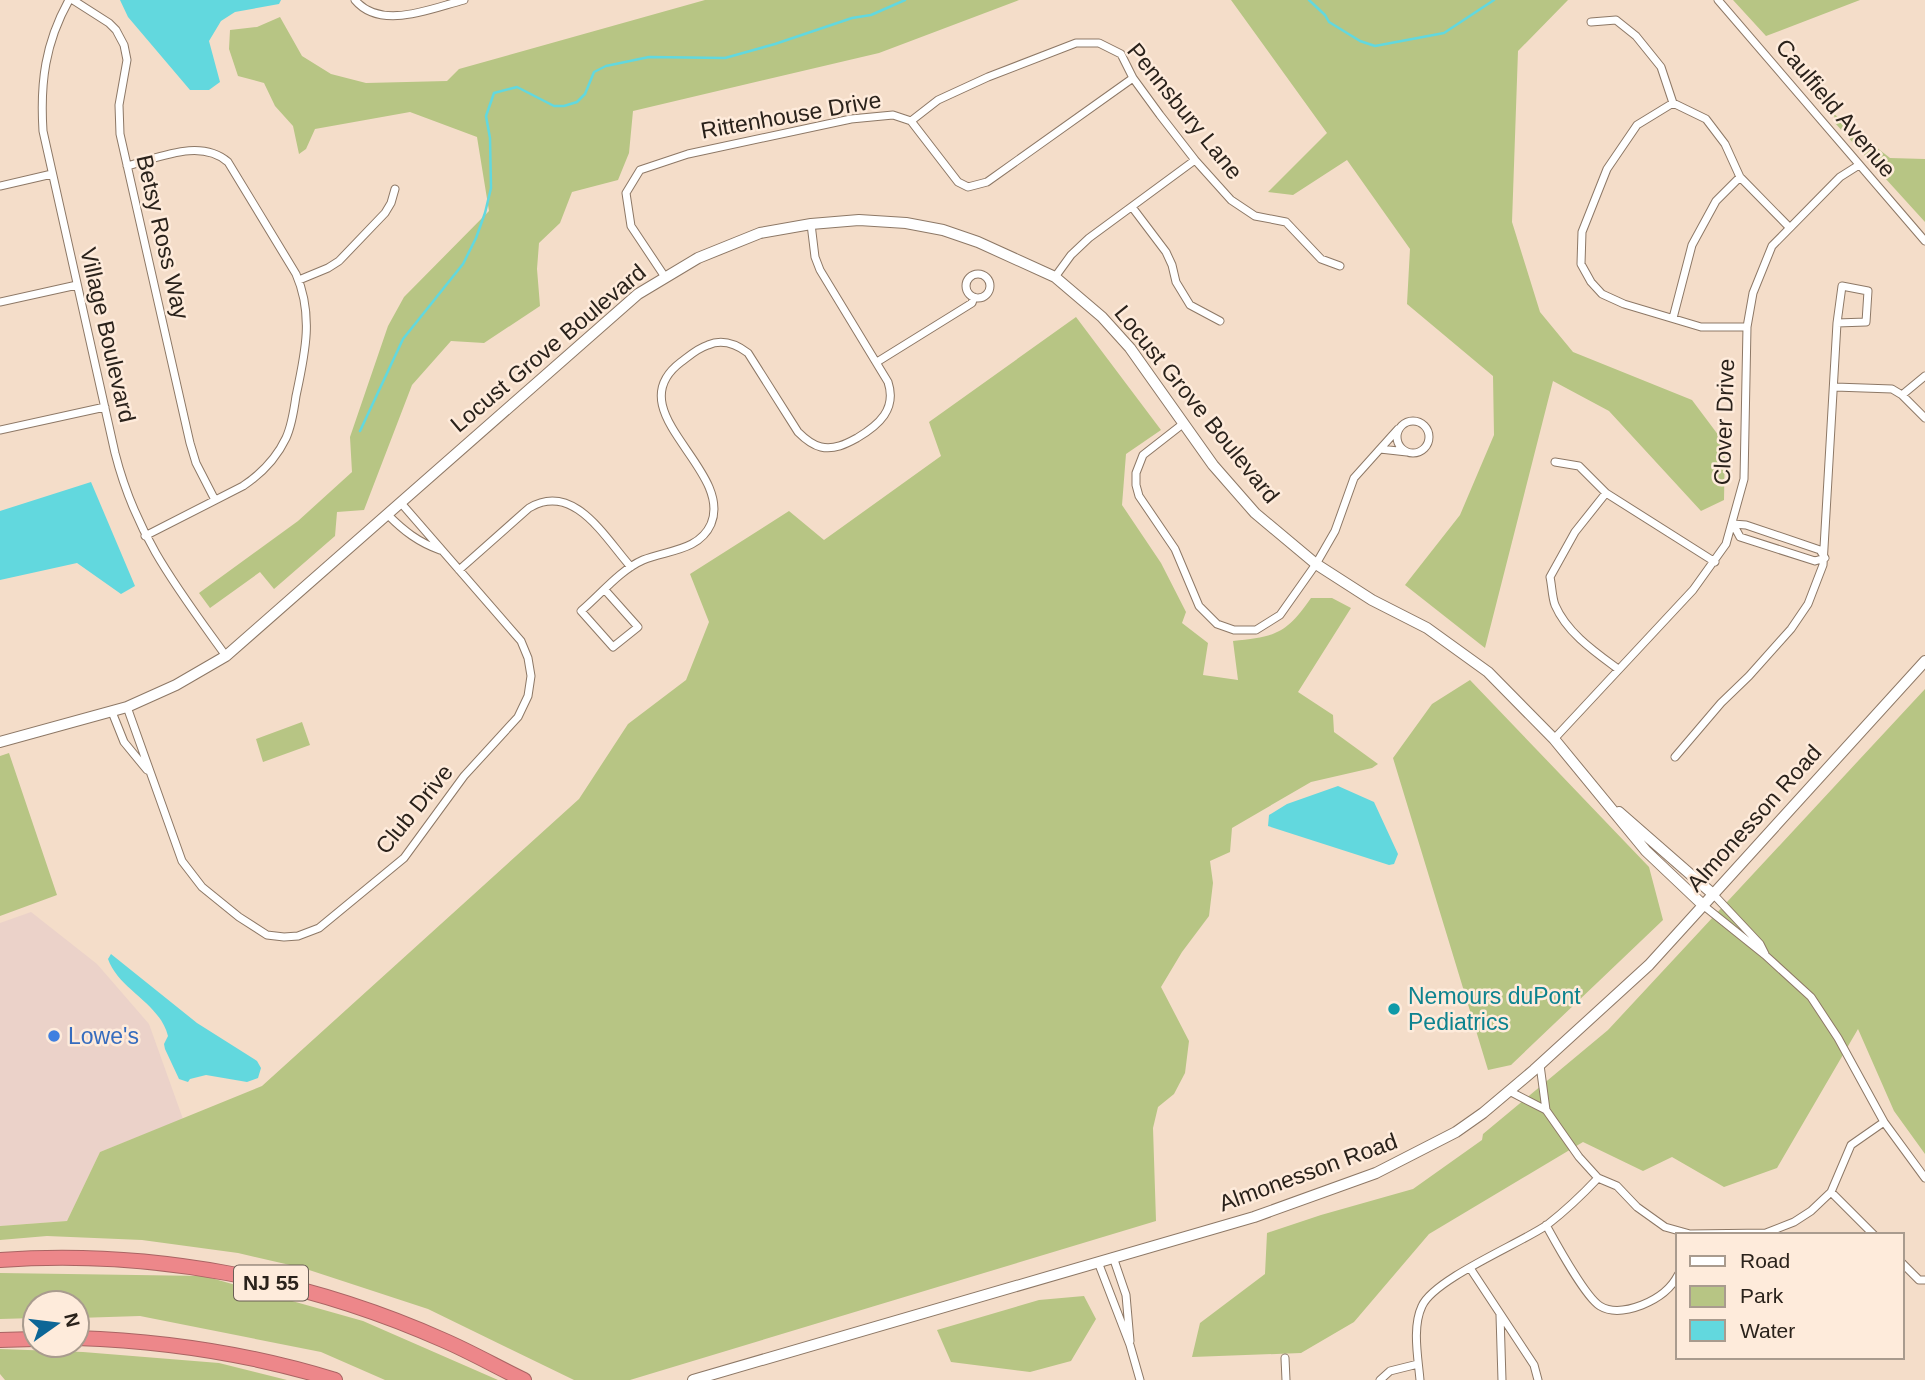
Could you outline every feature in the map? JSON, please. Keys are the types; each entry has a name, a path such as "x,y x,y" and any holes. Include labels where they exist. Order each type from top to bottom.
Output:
{"highway":[{"name":"NJ 55","path":"0,1260 125,1260 175,1265 258,1280 336,1300 390,1319 443,1340 524,1380"},
{"path":"0,1340 21,1339"},
{"path":"91,1339 184,1346 268,1361 335,1380"}],"street":[{"name":"Betsy Ross Way","path":"71,0 113,26 125,49 127,64 119,116 127,166 190,443 199,470 215,500"},
{"name":"Village Boulevard","path":"71,0 51,40 44,67 41,94 43,131 105,407 123,480 145,536 163,567 226,656"},
{"path":"355,0 372,13 391,16 464,0"},
{"name":"Caulfield Avenue","path":"1718,0 1925,241"},
{"path":"1591,22 1616,20 1636,36 1661,66 1673,103 1706,119 1725,144 1740,177 1789,228"},
{"name":"Pennsbury Lane","path":"911,121 938,100 988,77 1076,43 1099,43 1121,54 1133,78 1195,160 1231,200 1255,216 1286,222 1321,259 1340,266"},
{"name":"Rittenhouse Drive","path":"665,277 631,226 626,193 640,170 688,154 851,119 893,115 911,121 958,182 968,187 987,182 1133,78"},
{"path":"1673,103 1637,125 1607,169 1582,232 1581,264 1591,282 1602,293 1625,304 1701,327 1747,327"},
{"path":"127,166 197,150 219,155 236,172 299,280 307,312 307,342 288,431 279,450 255,477 145,536"},
{"path":"1055,277 1071,255 1195,160"},
{"name":"Clover Drive","path":"1554,739 1693,590 1726,544 1744,478 1747,327 1753,293 1772,246 1840,177 1858,165"},
{"path":"0,186 52,174"},
{"path":"1673,318 1692,246 1716,201 1740,177"},
{"path":"299,280 339,261 385,213 395,189"},
{"path":"1132,207 1166,252 1176,282 1190,305 1220,321"},
{"name":"Locust Grove Boulevard","path":"0,742 127,708 176,685 226,656 638,294 665,277 698,258 760,233 811,224 859,220 906,223 943,230 991,247 1055,277 1114,330 1213,465 1241,499 1277,534 1316,564 1372,600 1427,628 1460,650 1512,694 1611,806"},
{"path":"605,590 638,627 613,647 581,611 631,567 698,541 707,533 714,504 709,487 663,410 662,400 664,382 674,367 700,348 711,343 736,345 755,361 798,432 813,443 828,447 847,443 873,428 887,413 891,398 890,387 820,270 815,257 811,224"},
{"path":"0,302 77,285"},
{"path":"1675,757 1721,703 1791,629 1808,604 1825,558 1837,323 1842,286 1868,291 1866,322 1837,323"},
{"path":"877,362 972,303 974,297"},
{"path":"1902,395 1924,378"},
{"path":"1835,387 1892,389 1925,418"},
{"path":"0,430 105,407"},
{"path":"1184,423 1143,455 1136,473 1136,485 1139,496 1175,549 1195,599 1217,624 1234,630 1262,628 1280,615 1316,564 1335,531 1354,478 1380,449 1399,428 1406,422 1416,420 1429,430 1427,446 1418,453 1380,449"},
{"path":"1399,428 1397,440 1407,452"},
{"path":"1555,463 1579,466 1606,493 1715,562"},
{"path":"1606,493 1576,532 1550,577 1555,604 1565,621 1589,648 1618,669"},
{"path":"459,570 529,508 540,502 558,500 583,512 631,567"},
{"name":"Club Drive","path":"127,708 182,861 202,887 239,917 267,934 298,936 319,928 404,858 464,776 511,726 526,703 531,676 526,650 513,630 401,503"},
{"path":"388,515 408,535 422,544 440,550"},
{"path":"1732,524 1741,537 1815,561 1825,558"},
{"path":"1732,524 1746,525 1820,550 1825,558"},
{"name":"Almonesson Road","path":"693,1380 1254,1217 1376,1173 1456,1132 1540,1065 1642,971 1925,661"},
{"path":"112,712 124,742 150,775"},
{"path":"1611,806 1639,827 1714,895 1760,944 1765,955"},
{"path":"1611,806 1646,851 1704,906 1765,955 1811,998 1884,1122 1925,1178"},
{"path":"1540,1065 1546,1110 1579,1157 1598,1178 1617,1186 1637,1207 1665,1227 1686,1233"},
{"path":"1509,1091 1546,1110"},
{"path":"1766,1233 1794,1222 1811,1211 1831,1192 1851,1145 1884,1122"},
{"path":"1420,1380 1417,1318 1423,1302 1435,1290 1470,1268 1546,1225 1598,1178"},
{"path":"1831,1192 1872,1233"},
{"path":"1546,1225 1576,1276 1600,1306 1622,1311 1644,1304 1672,1287 1676,1279"},
{"path":"1113,1258 1126,1295 1130,1345"},
{"path":"1098,1262 1130,1345 1140,1380"},
{"path":"1904,1265 1919,1280 1925,1280"},
{"path":"1470,1268 1534,1365 1538,1380"},
{"path":"1500,1315 1502,1380"},
{"path":"1285,1358 1286,1380"},
{"path":"1380,1380 1390,1371 1419,1364"}],"shaded area":[{"name":"Lowe's","path":"31,912 97,964 149,1024 183,1119 100,1152 67,1221 0,1226 0,923"}],"green space":[{"path":"705,0 1019,0 879,53 633,111 629,153 618,180 572,192 560,223 539,243 537,269 540,306 484,343 451,341 412,385 364,510 337,512 335,536 274,589 260,572 210,608 199,593 298,521 352,472 350,437 388,326 404,297 489,211 477,137 410,112 315,129 306,149 299,154 293,126 275,106 264,83 238,76 229,49 230,30 257,27 280,17 302,56 331,74 366,83 447,81 459,69"},
{"path":"1231,0 1568,0 1518,51 1512,222 1540,312 1573,352 1692,400 1725,444 1724,500 1701,511 1609,411 1553,381 1485,648 1405,585 1460,515 1494,435 1493,376 1407,304 1410,249 1347,160 1293,195 1268,192 1327,133"},
{"path":"1733,0 1860,0 1766,36"},
{"path":"1834,114 1890,158 1925,159 1925,222 1835,123"},
{"path":"1076,317 1161,430 1126,454 1122,505 1161,563 1186,612 1182,623 1208,643 1203,675 1238,680 1233,641 1259,638 1278,632 1294,619 1311,598 1332,598 1351,608 1298,692 1333,715 1334,732 1378,764 1372,768 1311,782 1232,828 1230,852 1210,861 1213,883 1209,916 1182,952 1161,987 1189,1041 1185,1073 1174,1094 1158,1107 1153,1128 1156,1221 630,1380 574,1380 428,1309 303,1268 238,1253 142,1240 47,1236 0,1240 0,1226 67,1221 100,1152 262,1086 579,799 628,724 686,680 709,622 690,574 789,511 824,540 941,456 929,422"},
{"path":"1470,680 1649,867 1663,920 1511,1065 1488,1070 1393,758 1432,704"},
{"path":"1925,689 1925,1154 1894,1111 1858,1029 1777,1168 1724,1187 1672,1157 1643,1171 1583,1142 1429,1234 1354,1322 1301,1353 1192,1357 1200,1323 1265,1274 1267,1233 1413,1189 1482,1140 1483,1134 1608,1030"},
{"path":"302,722 310,745 263,762 256,739"},
{"path":"9,753 57,895 0,916 0,756"},
{"path":"0,1273 204,1276 363,1321 498,1380 385,1380 321,1352 140,1316 91,1318 91,1289 21,1289 21,1318 0,1319"},
{"path":"1084,1296 1096,1319 1071,1361 1030,1372 951,1362 937,1330 1039,1300"},
{"path":"0,1349 21,1350 21,1359 91,1359 91,1353 219,1363 287,1380 5,1380 0,1374"}],"water":[{"path":"120,0 281,0 279,4 235,12 221,21 209,41 220,82 209,90 190,90 128,17"},
{"path":"91,482 135,586 121,594 77,563 0,580 0,511"},
{"path":"1338,786 1374,802 1398,854 1394,864 1389,865 1268,826 1269,815 1287,804"},
{"path":"111,954 197,1023 257,1061 261,1068 258,1078 247,1082 206,1075 188,1082 179,1079 165,1049 168,1036 164,1024 113,970 108,959"}],"waterway":[{"path":"360,431 403,339 463,264 476,238 491,188 490,138 486,116 494,93 517,87 554,106 564,106 577,102 585,94 594,72 606,66 649,57 725,58 852,18 871,15 905,0"},
{"path":"1309,0 1329,22 1360,41 1375,46 1444,33 1494,0"}],"place":[{"name":"Nemours duPont Pediatrics","path":"1394,1009"},
{"name":"Lowe's","path":"54,1036"}]}
